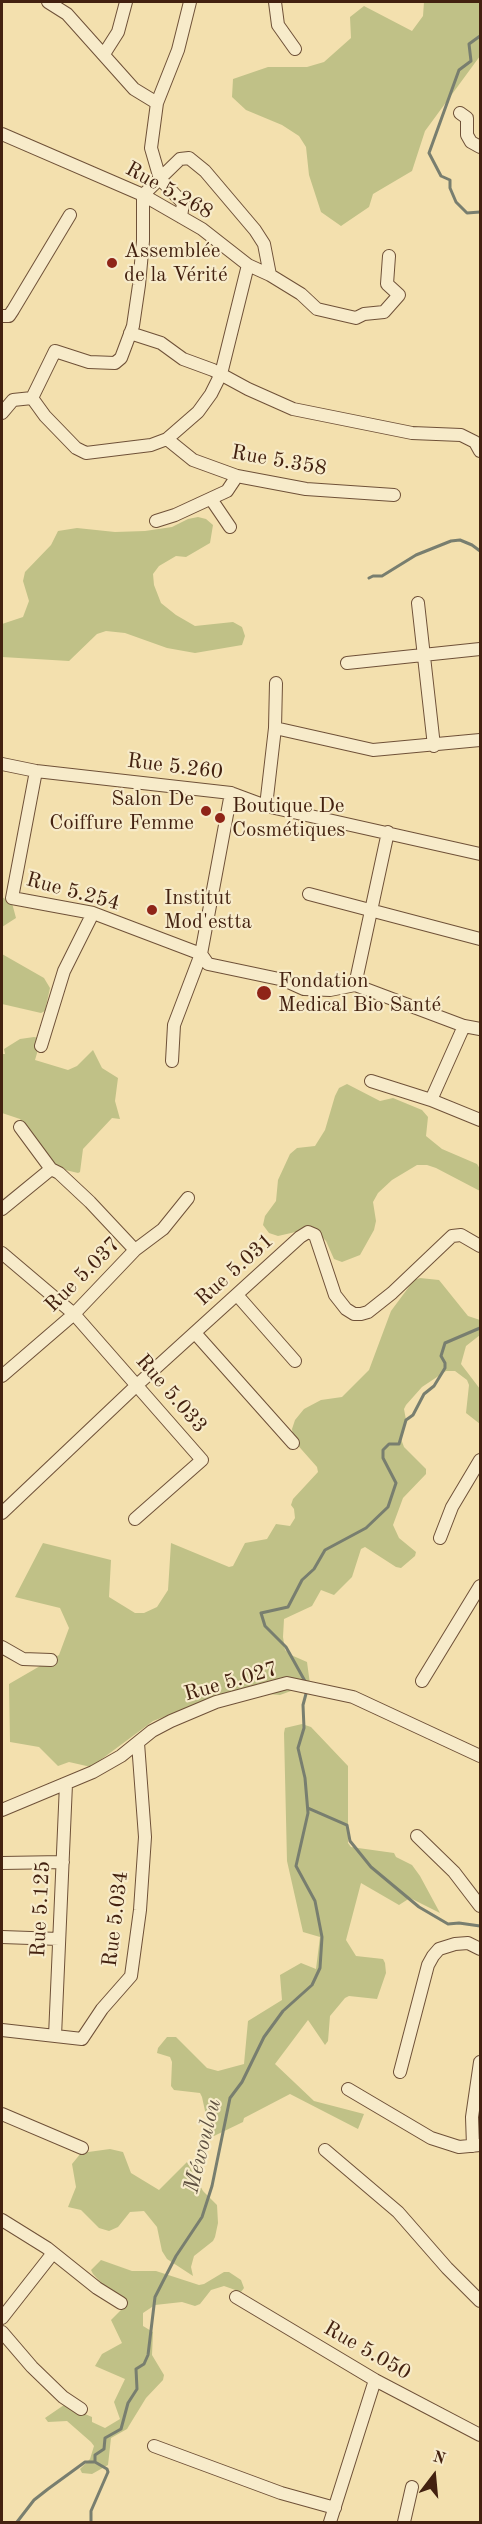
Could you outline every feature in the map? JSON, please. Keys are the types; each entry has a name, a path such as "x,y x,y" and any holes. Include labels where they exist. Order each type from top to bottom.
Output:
{"street":[{"path":"48,2 67,14 134,89 157,103"},
{"path":"104,54 118,32 126,2"},
{"path":"181,217 183,203 160,179 151,148 157,103 178,50 190,2"},
{"path":"275,2 278,25 295,49"},
{"path":"460,113 467,118 467,135 471,142 480,147"},
{"name":"Rue 5.268","path":"2,134 143,195 202,229 248,265 301,294 317,309 356,318 364,314 384,312 399,295 387,284 389,256"},
{"path":"32,398 55,351 89,362 115,363 121,358 130,333 139,285 143,241 143,195 180,159 189,158 196,163 255,230 264,244 270,275"},
{"path":"2,316 9,316 70,215"},
{"path":"32,398 45,416 76,448 86,453 151,445 167,439 198,412 211,394 221,374 248,265"},
{"path":"130,333 161,343 183,359 221,374 293,409 412,433 461,435 475,442 480,451"},
{"path":"2,413 13,400 32,398"},
{"name":"Rue 5.358","path":"167,439 193,460 237,476 306,489 394,495"},
{"path":"156,521 211,499 227,490 237,476"},
{"path":"211,499 230,527"},
{"path":"418,603 434,746"},
{"path":"347,663 480,649"},
{"path":"266,806 275,728 276,683"},
{"path":"275,728 373,750 480,740"},
{"name":"Rue 5.260","path":"2,764 36,771 231,793 266,806 480,854"},
{"name":"Rue 5.254","path":"36,771 12,898 93,914 201,954 208,964 284,980 304,989 330,990 355,985 464,1026 480,1029"},
{"path":"172,1061 174,1025 201,954 231,793"},
{"path":"355,985 388,832"},
{"path":"309,894 480,939"},
{"path":"41,1046 64,971 93,914"},
{"path":"431,1100 464,1026"},
{"path":"371,1081 431,1100 480,1120"},
{"path":"20,1127 51,1169 59,1173 90,1202 135,1250"},
{"path":"2,1209 51,1169"},
{"name":"Rue 5.037","path":"2,1376 74,1314 135,1250 163,1229 188,1198"},
{"name":"Rue 5.031","path":"2,1513 137,1385 308,1232 315,1235 335,1295 346,1309 354,1314 368,1312 392,1293 452,1236 461,1235 480,1246"},
{"name":"Rue 5.033","path":"2,1253 74,1314 202,1460 135,1519"},
{"path":"237,1295 295,1362"},
{"path":"195,1333 293,1443"},
{"path":"440,1538 460,1493 480,1460"},
{"path":"422,1681 480,1586"},
{"path":"2,1647 23,1659 51,1660"},
{"name":"Rue 5.027","path":"2,1810 102,1767 152,1731 171,1721 216,1702 286,1683 353,1697 480,1756"},
{"name":"Rue 5.034","path":"2,2030 82,2039 102,2009 131,1976 140,1910 145,1837 138,1743"},
{"name":"Rue 5.125","path":"55,2036 66,1784"},
{"path":"417,1836 454,1872 480,1906"},
{"path":"2,1863 63,1862"},
{"path":"2,1936 59,1940"},
{"path":"400,2072 428,1965 433,1956 439,1949 455,1944 468,1943 480,1949"},
{"path":"348,2090 431,2138 459,2147 477,2145 472,2117 480,2062"},
{"path":"2,2114 82,2148"},
{"path":"325,2150 398,2212 447,2268 480,2301"},
{"path":"2,2220 53,2253 121,2303"},
{"path":"2,2318 53,2253"},
{"name":"Rue 5.050","path":"236,2297 375,2379 480,2435"},
{"path":"2,2332 32,2367 63,2397 81,2409"},
{"path":"330,2523 375,2379"},
{"path":"154,2446 281,2493 335,2508"},
{"path":"406,2518 412,2487"}],"green space":[{"path":"424,2 480,2 480,56 425,131 412,171 373,194 369,207 341,226 321,212 309,175 306,147 299,136 282,125 246,110 232,97 233,79 268,67 307,67 324,62 351,38 350,17 364,6 412,31 423,16"},
{"path":"198,517 206,519 213,525 210,543 186,557 176,556 159,566 153,574 154,585 161,603 195,626 233,622 242,627 245,636 242,645 195,653 167,648 125,633 106,631 97,634 69,661 2,657 2,624 23,617 29,601 23,581 25,572 51,545 58,531 77,528 115,532 145,531 172,527"},
{"path":"2,897 12,903 16,918 2,927"},
{"path":"2,954 44,978 50,988 45,1011 41,1013 2,1004"},
{"path":"39,1038 40,1043 35,1060 68,1070 77,1066 93,1050 102,1068 118,1078 115,1101 120,1119 112,1118 83,1149 78,1173 57,1168 20,1119 2,1113 2,1054 5,1054 4,1049 20,1039"},
{"path":"347,1084 380,1101 393,1098 422,1110 428,1117 426,1136 442,1149 477,1164 480,1169 480,1191 436,1168 417,1165 392,1180 378,1193 373,1202 376,1221 374,1230 360,1255 342,1262 334,1259 326,1241 313,1228 278,1236 269,1233 263,1225 265,1216 276,1201 278,1180 290,1154 297,1148 315,1146 325,1130 339,1088"},
{"path":"420,1278 439,1280 468,1316 480,1320 480,1335 466,1346 461,1364 480,1389 480,1424 466,1413 469,1385 467,1380 455,1371 446,1371 422,1387 406,1405 404,1409 406,1420 401,1439 404,1447 426,1469 426,1474 403,1498 393,1525 399,1538 416,1552 415,1556 401,1568 365,1547 361,1549 352,1577 334,1595 321,1590 312,1606 284,1619 285,1650 307,1662 310,1684 280,1695 233,1691 153,1721 91,1767 69,1762 58,1766 39,1747 10,1742 9,1684 59,1655 69,1628 60,1608 15,1597 43,1543 111,1560 109,1597 135,1613 144,1613 157,1607 168,1590 171,1543 229,1567 233,1566 245,1543 267,1539 276,1524 290,1526 295,1518 291,1505 293,1499 318,1472 317,1467 294,1441 292,1429 295,1420 304,1409 321,1400 342,1397 369,1370 391,1311 414,1280"},
{"path":"302,1724 311,1727 348,1766 348,1843 351,1847 394,1853 396,1857 412,1865 440,1913 410,1898 399,1905 361,1883 346,1940 356,1956 383,1959 386,1973 377,1999 349,1996 345,1998 330,2016 328,2041 325,2045 308,2020 275,2064 314,2101 364,2114 358,2129 290,2094 214,2136 210,2134 200,2093 174,2090 171,2086 172,2062 170,2057 157,2053 158,2048 167,2037 176,2037 207,2068 218,2071 244,2064 248,2021 282,2000 280,1975 301,1963 316,1969 320,1937 303,1932 287,1861 284,1733 285,1728"},
{"path":"110,2149 123,2152 131,2173 159,2190 187,2162 203,2191 217,2205 218,2223 215,2237 194,2256 191,2267 193,2276 167,2259 162,2251 157,2227 144,2211 130,2212 118,2227 109,2231 99,2228 81,2210 68,2207 76,2187 72,2164 81,2153"},
{"path":"101,2260 132,2271 156,2271 199,2285 224,2272 229,2272 241,2280 244,2288 241,2292 224,2286 211,2290 200,2304 195,2306 182,2302 155,2305 143,2313 143,2326 153,2332 152,2355 164,2375 163,2380 146,2398 127,2429 111,2438 108,2465 92,2474 82,2473 80,2469 90,2459 94,2446 91,2442 67,2421 48,2422 45,2418 64,2405 92,2417 92,2422 105,2428 120,2419 114,2402 125,2379 95,2366 102,2354 122,2343 111,2320 127,2304 112,2294 93,2274 91,2270"}],"waterway":[{"path":"480,36 469,44 471,61 459,70 429,153 441,176 450,180 450,188 456,202 467,213 480,212"},
{"path":"369,578 382,576 416,555 451,541 460,540 472,545"},
{"path":"472,545 480,551"},
{"name":"Méwoulou","path":"306,1683 286,1647 265,1626 261,1613 288,1607 302,1580 314,1569 325,1550 366,1528 388,1507 396,1483 383,1458 383,1450 389,1444 399,1444 406,1420 413,1415 424,1394 434,1386 445,1368 441,1356 445,1343 480,1328"},
{"name":"Méwoulou","path":"91,2522 91,2511 108,2472 95,2462 95,2455 104,2449 105,2438 121,2429 128,2403 137,2389 136,2369 144,2364 148,2355 155,2297 176,2256 202,2217 212,2186 230,2098 242,2082 264,2037 283,2011 312,1985 320,1968 322,1937 315,1901 296,1866 308,1813 305,1778 298,1748 304,1728 303,1705 307,1690"},
{"path":"308,1808 347,1825 350,1841 371,1867 419,1907 448,1924 480,1926"},
{"path":"17,2522 34,2500 48,2489 85,2462 95,2462"}],"place":[{"name":"Assemblée de la Vérité","path":"112,263"},
{"name":"Salon De Coiffure Femme","path":"206,811"},
{"name":"Boutique De Cosmétiques","path":"220,818"},
{"name":"Institut Mod'estta","path":"152,910"},
{"name":"Fondation Medical Bio Santé","path":"264,993"}]}
